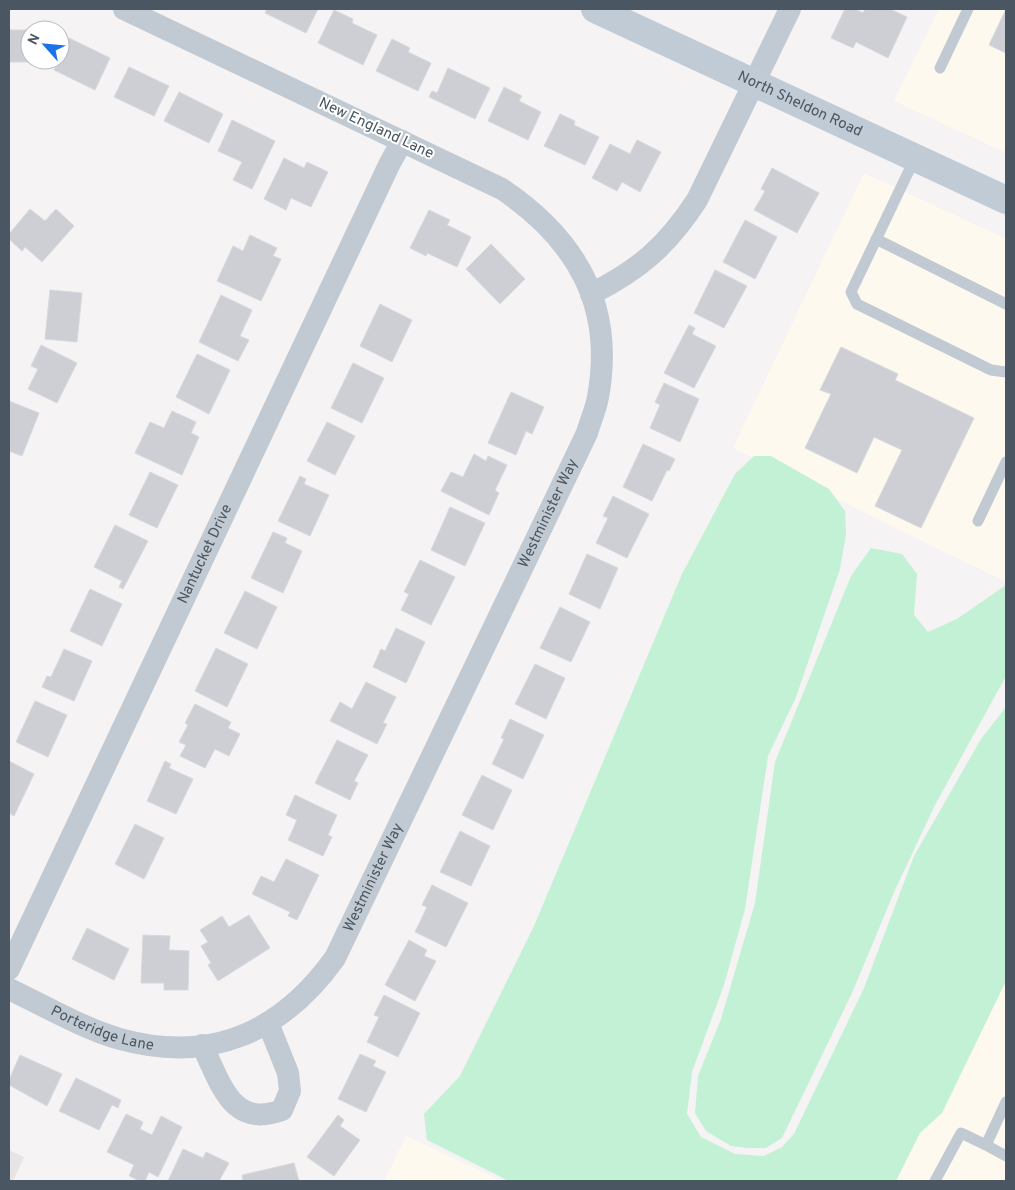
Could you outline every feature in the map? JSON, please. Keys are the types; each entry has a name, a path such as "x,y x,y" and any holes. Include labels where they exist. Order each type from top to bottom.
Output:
{"street":[{"name":"New England Lane","path":"124,9 502,189 529,207 550,227 568,249 591,294"},
{"name":"North Sheldon Road","path":"595,9 1006,200"},
{"path":"591,294 643,264 661,248 680,226 697,200 790,9"},
{"name":"Nantucket Drive","path":"9,969 402,141"},
{"name":"Westminister Way","path":"248,1033 290,1009 316,984 335,958 586,434 598,398 602,364 600,327 591,294"},
{"name":"Porteridge Lane","path":"9,989 119,1039 166,1048 217,1043 248,1033"},
{"path":"202,1045 223,1088 238,1108 250,1115 268,1115 282,1110 290,1091 288,1073 268,1023"}],"lane":[{"path":"940,68 968,9"},
{"path":"915,158 851,292 857,304 991,370 1006,372"},
{"path":"876,239 1006,304"},
{"path":"978,522 1006,462"},
{"path":"986,1145 1006,1102"},
{"path":"935,1181 961,1134 1006,1156"}],"shaded area":[{"path":"939,9 1006,9 1006,153 894,101"},
{"path":"864,173 1006,239 1006,582 733,448"},
{"path":"1006,981 1006,1181 886,1181"},
{"path":"406,1136 502,1181 384,1181"},
{"path":"9,1150 24,1157 13,1181 9,1181"}],"green space":[{"path":"754,456 771,456 829,489 845,511 846,534 840,569 796,697 768,756 745,909 724,985 692,1072 687,1114 701,1137 735,1154 764,1156 782,1147 794,1134 864,988 914,856 981,739 1006,707 1006,981 942,1113 920,1133 896,1181 509,1181 427,1140 424,1114 460,1076 534,926 682,574 735,474"},
{"path":"871,548 902,554 917,574 914,615 928,632 957,619 1006,585 1006,676 935,805 895,890 852,993 782,1138 766,1148 731,1146 706,1131 695,1113 698,1076 721,1019 755,903 775,762 851,576"}],"building":[{"path":"267,9 318,9 306,33 265,13"},
{"path":"845,9 855,9 863,13 865,9 890,9 907,17 888,58 856,42 853,48 831,38"},
{"path":"1006,9 1006,53 989,45"},
{"path":"334,10 353,19 352,23 377,35 363,65 318,43"},
{"path":"9,30 20,30 20,62 9,62"},
{"path":"70,38 110,58 95,90 54,70 70,70"},
{"path":"392,39 410,48 408,52 431,63 418,91 376,71"},
{"path":"129,67 169,86 154,116 114,97"},
{"path":"448,68 490,88 475,119 429,97 432,91 437,93"},
{"path":"504,87 522,96 519,101 541,112 528,140 488,121"},
{"path":"179,92 223,114 209,143 164,121"},
{"path":"560,114 575,121 574,125 599,137 585,165 544,146"},
{"path":"232,120 275,141 252,189 233,180 242,162 218,151"},
{"path":"637,140 661,152 640,192 622,182 617,191 592,178 610,144 630,154"},
{"path":"284,158 304,168 307,162 328,172 311,207 291,198 286,210 264,199"},
{"path":"772,168 819,193 797,233 754,210 765,191 761,189"},
{"path":"30,209 45,221 56,209 74,226 42,262 25,247 22,251 9,239 9,234"},
{"path":"429,210 450,220 447,225 471,237 457,267 427,253 426,256 410,248"},
{"path":"745,220 777,237 755,279 723,262"},
{"path":"250,235 277,248 273,256 281,259 261,301 217,281 233,246 243,251"},
{"path":"491,244 525,279 500,304 466,269"},
{"path":"715,270 747,286 724,328 694,313"},
{"path":"50,290 82,293 77,342 45,339"},
{"path":"221,295 252,310 240,336 249,340 238,361 199,342"},
{"path":"380,304 412,320 392,362 360,346"},
{"path":"689,325 695,328 692,334 716,346 694,388 664,373"},
{"path":"41,345 77,363 57,403 28,389 38,369 31,366"},
{"path":"841,347 898,374 895,380 974,418 921,528 875,506 902,450 874,437 857,473 805,448 831,394 820,390"},
{"path":"197,354 230,370 209,414 176,397"},
{"path":"353,363 384,378 362,423 331,408"},
{"path":"664,383 699,399 680,442 650,428 660,405 655,402"},
{"path":"511,392 544,407 532,434 526,431 516,455 488,443"},
{"path":"9,401 39,413 22,456 9,451"},
{"path":"172,411 196,422 191,433 199,437 182,475 135,453 150,422 164,428"},
{"path":"327,422 355,436 335,475 307,461"},
{"path":"643,444 675,459 669,471 667,470 652,501 623,487"},
{"path":"474,454 486,461 488,456 507,465 495,490 499,493 489,515 441,491 451,472 463,477"},
{"path":"150,472 178,485 157,528 129,515"},
{"path":"300,476 306,479 304,484 329,495 310,536 278,521"},
{"path":"613,496 649,514 627,558 596,543 608,518 603,516"},
{"path":"450,507 485,523 465,566 431,550"},
{"path":"115,525 148,541 123,589 119,587 122,581 94,567"},
{"path":"273,532 287,538 285,543 302,551 283,593 251,578"},
{"path":"587,554 618,568 600,609 569,594"},
{"path":"420,560 455,577 431,625 401,610 409,594 404,592"},
{"path":"90,589 122,604 102,646 70,631"},
{"path":"245,591 277,607 257,649 224,633"},
{"path":"560,607 590,622 571,662 540,648"},
{"path":"396,628 425,642 406,683 373,667 381,649 385,651"},
{"path":"216,648 248,664 227,707 195,691"},
{"path":"64,649 92,661 74,701 42,687 47,676 51,677"},
{"path":"535,664 565,678 546,719 515,704"},
{"path":"366,682 396,697 383,723 387,724 377,744 330,721 340,702 352,709"},
{"path":"35,701 67,715 48,757 16,742"},
{"path":"195,704 231,722 228,728 240,734 229,756 215,749 205,768 180,756 186,745 179,742 188,725 185,723"},
{"path":"510,719 544,735 523,779 492,764 504,739 501,738"},
{"path":"337,740 368,755 354,781 358,783 350,800 315,783"},
{"path":"9,761 34,774 14,816 9,813"},
{"path":"165,761 171,764 169,768 193,779 176,814 147,801"},
{"path":"482,775 512,790 493,830 462,815"},
{"path":"295,795 337,815 328,835 332,837 323,856 288,840 297,820 286,815"},
{"path":"135,824 164,838 144,879 115,864"},
{"path":"460,831 490,846 471,886 440,872"},
{"path":"286,859 319,875 297,920 288,916 290,912 252,894 261,876 274,882"},
{"path":"432,885 468,903 446,947 415,932 427,907 422,905"},
{"path":"249,915 270,948 218,981 208,965 211,963 201,946 208,942 200,930 222,916 229,927"},
{"path":"87,928 129,949 114,980 72,959"},
{"path":"143,935 170,936 169,950 189,951 188,990 164,990 164,983 141,983"},
{"path":"409,940 427,950 424,956 436,961 415,1001 385,985"},
{"path":"384,995 420,1013 398,1057 367,1042 379,1017 374,1015"},
{"path":"360,1054 376,1061 373,1066 386,1072 366,1112 338,1099"},
{"path":"20,1055 62,1074 47,1106 9,1085 9,1080"},
{"path":"76,1078 121,1100 118,1108 112,1105 99,1130 59,1111"},
{"path":"126,1114 143,1122 140,1129 152,1135 161,1116 182,1127 158,1177 149,1172 145,1181 129,1176 134,1165 107,1152"},
{"path":"338,1115 344,1120 340,1126 360,1140 334,1176 307,1157"},
{"path":"183,1149 203,1158 206,1152 229,1163 219,1181 168,1181"},
{"path":"294,1163 299,1181 243,1181 242,1175"}]}
